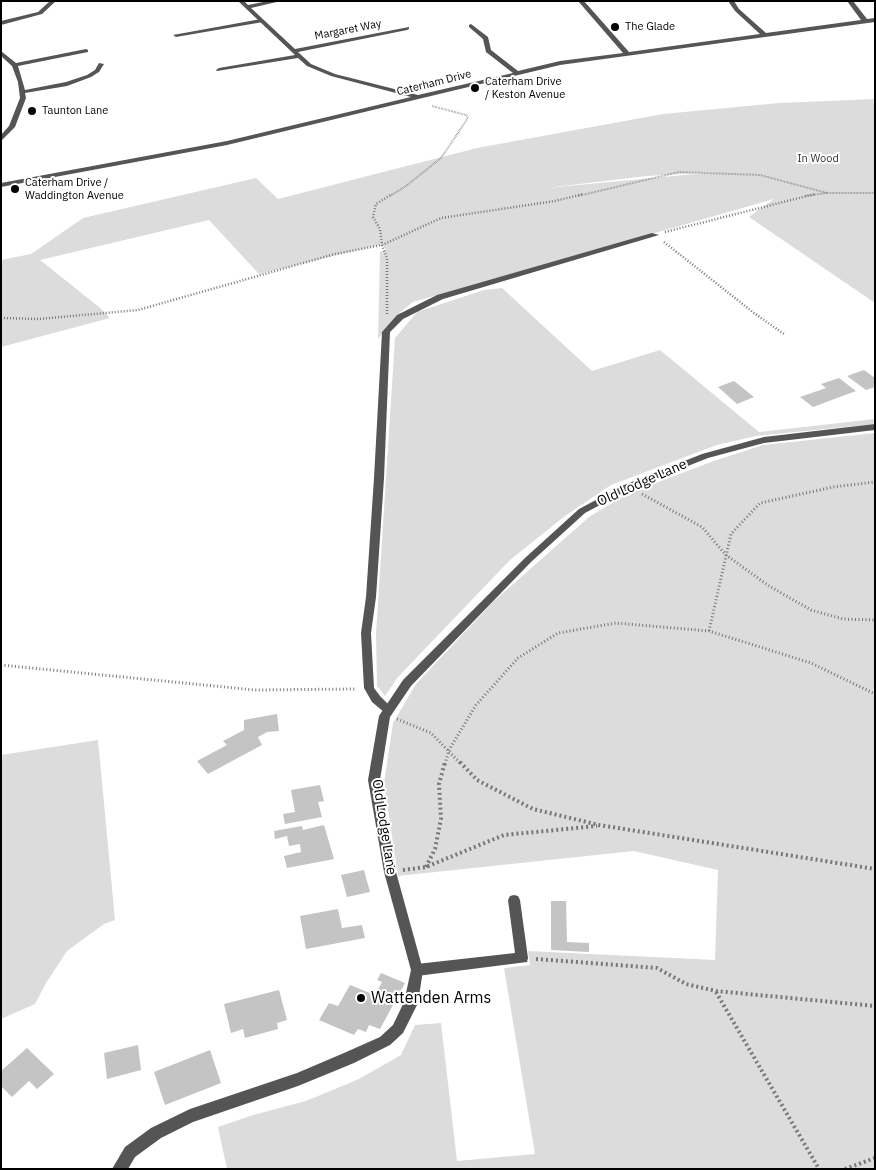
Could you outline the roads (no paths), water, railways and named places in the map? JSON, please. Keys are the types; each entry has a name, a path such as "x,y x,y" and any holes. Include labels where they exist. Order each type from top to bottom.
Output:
{"street":[{"path":"1,23 40,12 54,1"},
{"path":"241,1 309,65 333,75 418,97"},
{"path":"246,7 278,1"},
{"path":"581,1 627,53"},
{"path":"731,1 737,10 765,35"},
{"path":"850,1 865,21"},
{"name":"Caterham Drive","path":"1,185 227,143 560,63 875,20"},
{"path":"176,35 261,21"},
{"path":"471,26 486,38 488,51 517,73"},
{"name":"Margaret Way","path":"293,51 406,28"},
{"path":"15,65 86,52"},
{"path":"1,53 15,65 23,98 12,127 1,138"},
{"path":"219,70 298,56"},
{"path":"22,92 67,84 89,76 97,71 101,64"},
{"path":"388,709 376,699 369,688 366,633 377,508 386,332 400,317 440,297 655,235"},
{"name":"Old Lodge Lane","path":"119,1169 130,1152 156,1133 190,1116 298,1079 349,1058 385,1041 398,1029 411,1003 417,970 390,872 374,780 384,716 407,683 528,560 582,511 627,487 705,456 764,440 875,427"},
{"path":"417,970 522,958 514,900"}],"place":[{"name":"The Glade","path":"615,27"},
{"name":"Caterham Drive / Keston Avenue","path":"475,88"},
{"name":"Taunton Lane","path":"32,111"},
{"name":"Caterham Drive / Waddington Avenue","path":"15,189"},
{"name":"Wattenden Arms","path":"361,998"}],"park label":[{"name":"In Wood","path":"818,159"}]}
